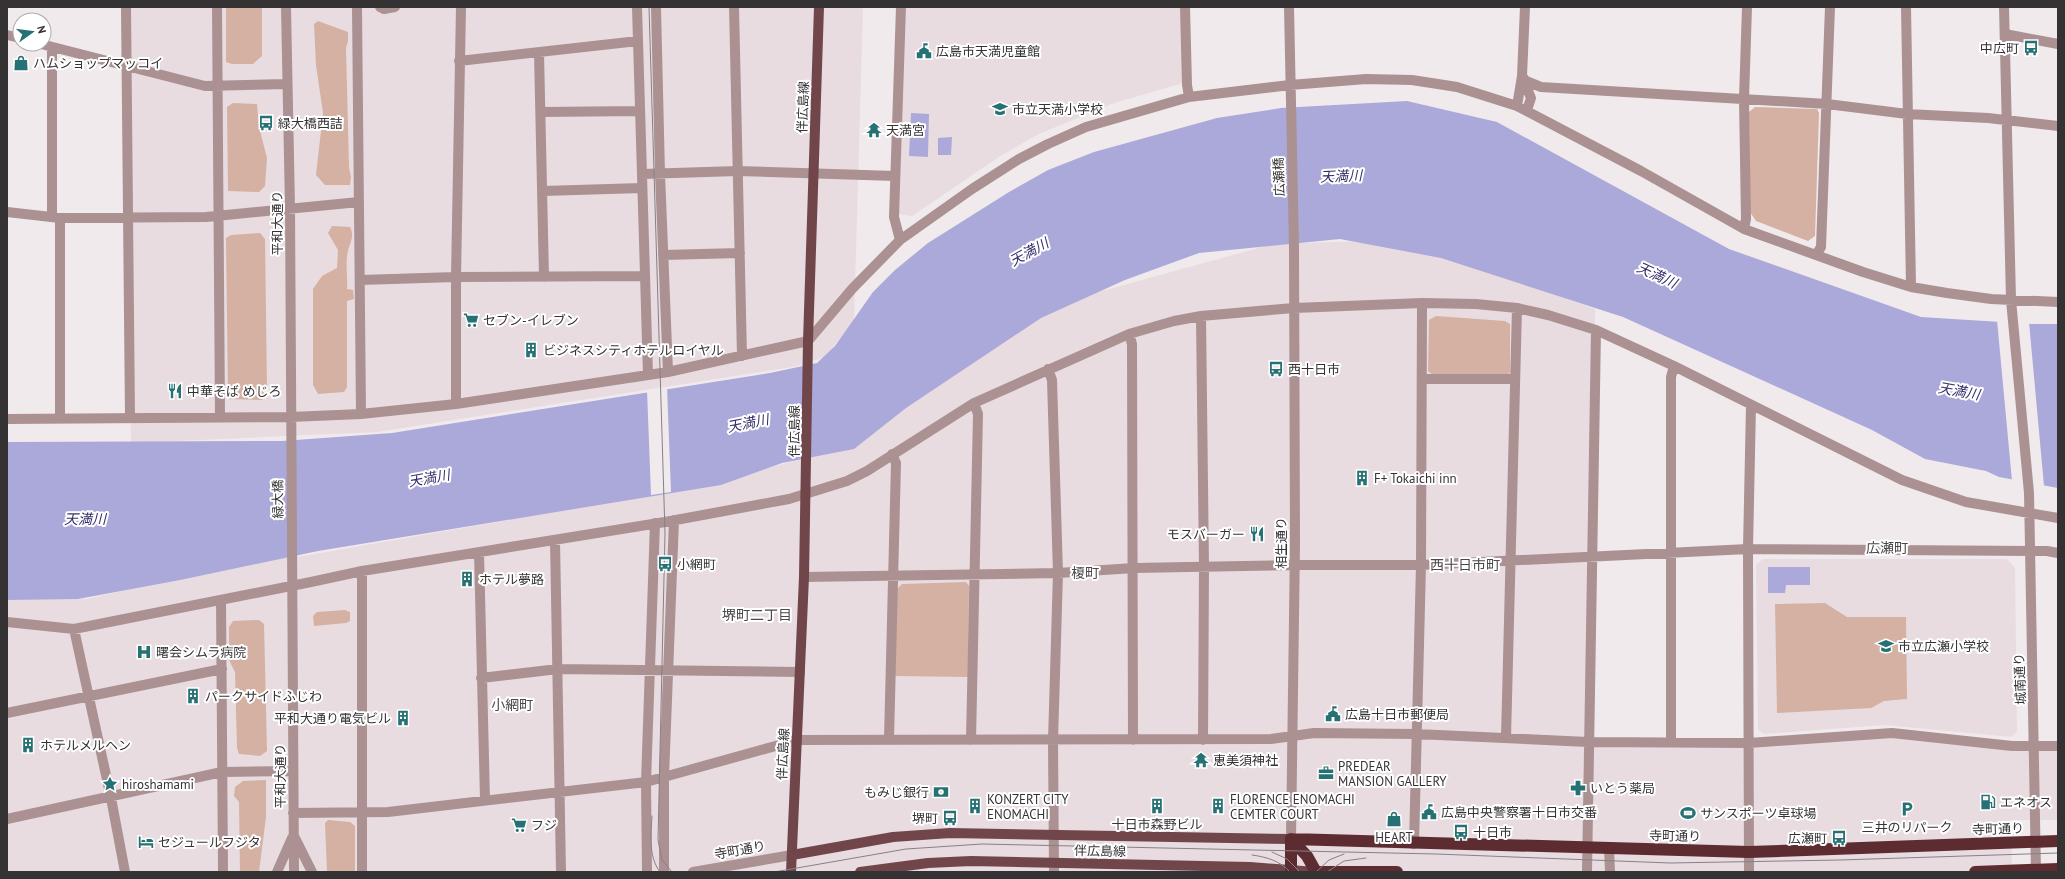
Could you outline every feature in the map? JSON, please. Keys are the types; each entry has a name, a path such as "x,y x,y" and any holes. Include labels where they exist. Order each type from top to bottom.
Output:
{"highway":[{"name":"寺町通り","path":"1291,839 1414,844 1749,852 2058,842"},
{"name":"相生通り","path":"1291,839 1291,871"},
{"path":"1291,839 1307,856 1316,872 1397,872"},
{"path":"1975,872 2058,870"}],"main road":[{"name":"伴広島線","path":"791,872 804,577 808,341 819,7"},
{"name":"伴広島線","path":"792,855 894,837 942,833 1291,839"},
{"name":"伴広島線","path":"860,872 928,863 971,861 1054,867 1316,872"}],"street":[{"path":"126,7 130,418"},
{"path":"217,7 220,417"},
{"name":"平和大通り","path":"286,7 290,208 290,439"},
{"path":"357,7 361,414"},
{"path":"380,7 395,7"},
{"path":"456,404 456,277 461,7"},
{"path":"637,7 648,375"},
{"path":"656,7 660,174 668,372"},
{"path":"734,7 742,356"},
{"path":"900,240 894,217 901,7"},
{"path":"1185,7 1187,85 1189,97"},
{"name":"広瀬橋","path":"1289,7 1294,247"},
{"path":"1517,106 1520,96 1522,76 1525,7"},
{"path":"1744,229 1746,219 1744,99 1747,7"},
{"path":"1816,255 1821,247 1830,7"},
{"path":"1906,7 1910,287"},
{"name":"城南通り","path":"2004,7 2011,300 2028,484 2036,871"},
{"path":"2005,34 2058,44"},
{"path":"459,61 638,41"},
{"path":"60,419 52,47 205,86 287,84"},
{"path":"539,53 544,277"},
{"path":"1522,76 1526,81 1541,87 1827,104 1908,114 2006,120 2058,126"},
{"path":"1522,76 1531,98"},
{"path":"7,419 290,417 361,414 456,404 668,372 808,341 852,289 900,240 972,189 1019,159 1048,144 1086,127 1189,97 1290,85 1366,79 1412,80 1473,91 1517,106 1641,171 1744,229 1910,287 1983,298 2058,302"},
{"path":"1527,110 1531,98 1541,87"},
{"path":"541,112 640,110"},
{"path":"642,174 738,171 895,176"},
{"path":"543,191 642,188"},
{"path":"7,212 56,218 219,216 359,202"},
{"name":"相生通り","path":"1291,839 1295,565 1294,247"},
{"path":"663,255 740,253"},
{"path":"360,280 456,277 645,276"},
{"path":"1414,844 1421,565 1422,303"},
{"path":"7,622 74,629 362,571 674,520 789,499 847,481 868,470 974,403 1129,334 1174,321 1201,316 1294,308 1422,303 1476,304 1517,308 1548,315 1596,330 1674,366 1902,480 1966,502 2058,518"},
{"path":"1506,738 1517,308"},
{"path":"1201,316 1204,567 1203,740"},
{"path":"1587,872 1596,330"},
{"path":"1129,334 1132,344 1134,568 1133,740"},
{"path":"1671,743 1671,376 1674,366"},
{"path":"1048,369 1052,380 1058,573 1053,741 1054,867"},
{"path":"1422,379 1515,379"},
{"path":"971,740 978,414 974,403"},
{"path":"1750,872 1748,549 1751,405"},
{"name":"緑大橋","path":"290,439 292,560"},
{"path":"889,739 896,463 892,454"},
{"path":"664,872 664,777 674,520"},
{"path":"647,872 646,782 655,523"},
{"path":"555,540 562,872"},
{"path":"804,577 1058,573 1134,568 1295,565 1421,565 1592,558 1748,549 2030,551 2058,553"},
{"path":"479,552 485,800"},
{"name":"平和大通り","path":"292,560 292,771 294,872"},
{"path":"362,571 362,872"},
{"path":"221,600 223,872"},
{"path":"74,629 111,798 125,872"},
{"path":"7,713 222,669"},
{"path":"481,678 558,669 800,672"},
{"path":"293,813 388,812 646,782 797,740 1271,740 1314,733 1416,734 1588,742 1749,743 1892,733 2012,746 2058,746"},
{"path":"7,819 111,798 222,772 292,771"},
{"path":"277,872 293,834"},
{"path":"293,834 312,872"},
{"path":"1609,848 1610,872"},
{"name":"寺町通り","path":"693,872 792,855"}],"shaded area":[{"path":"127,7 863,7 854,321 825,357 793,367 377,432 131,443"},
{"path":"226,7 262,7 262,56 253,64 232,64 226,62"},
{"name":"市立天満小学校","path":"906,7 1181,7 1184,79 1180,84 1114,103 1039,134 1002,155 912,216 899,214"},
{"path":"318,21 348,32 346,48 349,167 351,177 350,185 325,185 316,175 323,113 316,65 314,24"},
{"path":"233,103 257,104 259,127 267,158 265,186 259,192 228,191 227,107"},
{"path":"1755,107 1817,109 1819,113 1815,236 1808,241 1756,221 1750,212 1749,112"},
{"path":"332,226 350,227 352,233 347,260 347,289 353,290 354,299 347,301 347,387 344,392 318,394 313,385 313,289 322,276 337,268 338,250 328,233"},
{"path":"260,233 265,239 267,390 262,400 228,399 226,238 231,235"},
{"path":"1367,241 1424,249 1595,309 1589,739 1734,744 1890,734 2058,747 2058,820 2011,820 2012,872 7,872 7,597 87,599 253,561 303,556 680,490 842,449 974,356 1023,325 1098,292 1273,244"},
{"path":"1436,316 1505,321 1510,324 1510,372 1507,376 1433,375 1428,371 1429,320"},
{"name":"市立広瀬小学校","path":"1763,559 2007,559 2015,568 2017,731 2012,737 1885,725 1764,734 1758,730 1756,565"},
{"path":"966,582 969,586 968,677 894,676 897,589 902,584"},
{"path":"1825,603 1847,617 1906,617 1907,699 1884,701 1871,708 1777,713 1775,604"},
{"path":"345,610 350,612 350,621 346,623 314,626 313,616 317,612"},
{"path":"259,620 264,624 267,751 260,756 239,754 237,748 235,672 229,660 229,627 233,621"},
{"path":"266,780 266,817 259,872 240,872 239,802 234,796 235,787 243,781"},
{"path":"328,820 350,822 355,826 355,872 327,872 325,823"}],"water":[{"name":"天満川","path":"1407,101 1497,122 1729,249 1921,317 2033,324 2058,324 2058,488 1999,477 1986,471 1925,459 1872,430 1623,317 1441,258 1340,239 1199,253 1125,280 1041,318 906,408 854,449 782,463 721,485 318,551 180,580 78,599 7,600 7,442 282,441 392,433 770,373 817,363 835,346 873,292 895,270 928,243 1009,192 1048,170 1094,152 1217,118 1281,108"},
{"path":"911,113 929,114 928,157 909,156"},
{"path":"952,137 951,155 938,155 938,138"},
{"path":"1768,567 1810,567 1810,585 1786,585 1785,593 1768,593"}],"pier":[{"path":"1997,320 2029,322 2044,486 2012,481"},
{"path":"667,387 671,492 651,495 647,390"}],"tram line":[{"path":"649,7 665,533 658,840 662,860 672,872"},
{"path":"652,816 651,845 656,866 660,872"},
{"path":"774,872 906,849 982,844 1436,854 1670,863 1840,860 2058,853"},
{"path":"1272,852 1287,859 1300,872"},
{"path":"1316,872 1329,860 1344,854"},
{"path":"1252,855 1273,860 1290,872"},
{"path":"1327,872 1344,861 1366,858"}],"place":[{"name":"中広町","path":"2031,48"},
{"name":"広島市天満児童館","path":"924,51"},
{"name":"ハムショップマッコイ","path":"21,63"},
{"name":"市立天満小学校","path":"1000,109"},
{"name":"緑大橋西詰","path":"266,123"},
{"name":"天満宮","path":"874,130"},
{"name":"セブン-イレブン","path":"471,320"},
{"name":"ビジネスシティホテルロイヤル","path":"531,350"},
{"name":"西十日市","path":"1276,369"},
{"name":"中華そば めじろ","path":"175,391"},
{"name":"F+ Tokaichi inn","path":"1362,478"},
{"name":"モスバーガー","path":"1257,534"},
{"name":"小網町","path":"665,564"},
{"name":"ホテル夢路","path":"467,579"},
{"name":"市立広瀬小学校","path":"1886,646"},
{"name":"曙会シムラ病院","path":"144,652"},
{"name":"パークサイドふじわ","path":"193,696"},
{"name":"広島十日市郵便局","path":"1333,714"},
{"name":"平和大通り電気ビル","path":"403,718"},
{"name":"ホテルメルヘン","path":"28,745"},
{"name":"恵美須神社","path":"1201,760"},
{"name":"PREDEAR MANSION GALLERY","path":"1326,773"},
{"name":"hiroshamami","path":"110,784"},
{"name":"いとう薬局","path":"1578,788"},
{"name":"もみじ銀行","path":"941,792"},
{"name":"エネオス","path":"1988,802"},
{"name":"KONZERT CITY ENOMACHI","path":"975,806"},
{"name":"十日市森野ビル","path":"1157,806"},
{"name":"FLORENCE ENOMACHI CEMTER COURT","path":"1218,806"},
{"name":"三井のリパーク","path":"1907,809"},
{"name":"広島中央警察署十日市交番","path":"1429,812"},
{"name":"サンスポーツ卓球場","path":"1688,813"},
{"name":"堺町","path":"950,818"},
{"name":"HEART","path":"1394,819"},
{"name":"フジ","path":"519,825"},
{"name":"十日市","path":"1461,832"},
{"name":"広瀬町","path":"1839,838"},
{"name":"セジュールフジタ","path":"146,842"}],"district":[{"name":"広瀬町","path":"1887,548"},
{"name":"西十日市町","path":"1465,565"},
{"name":"榎町","path":"1085,573"},
{"name":"堺町二丁目","path":"757,615"},
{"name":"小網町","path":"512,705"}]}
